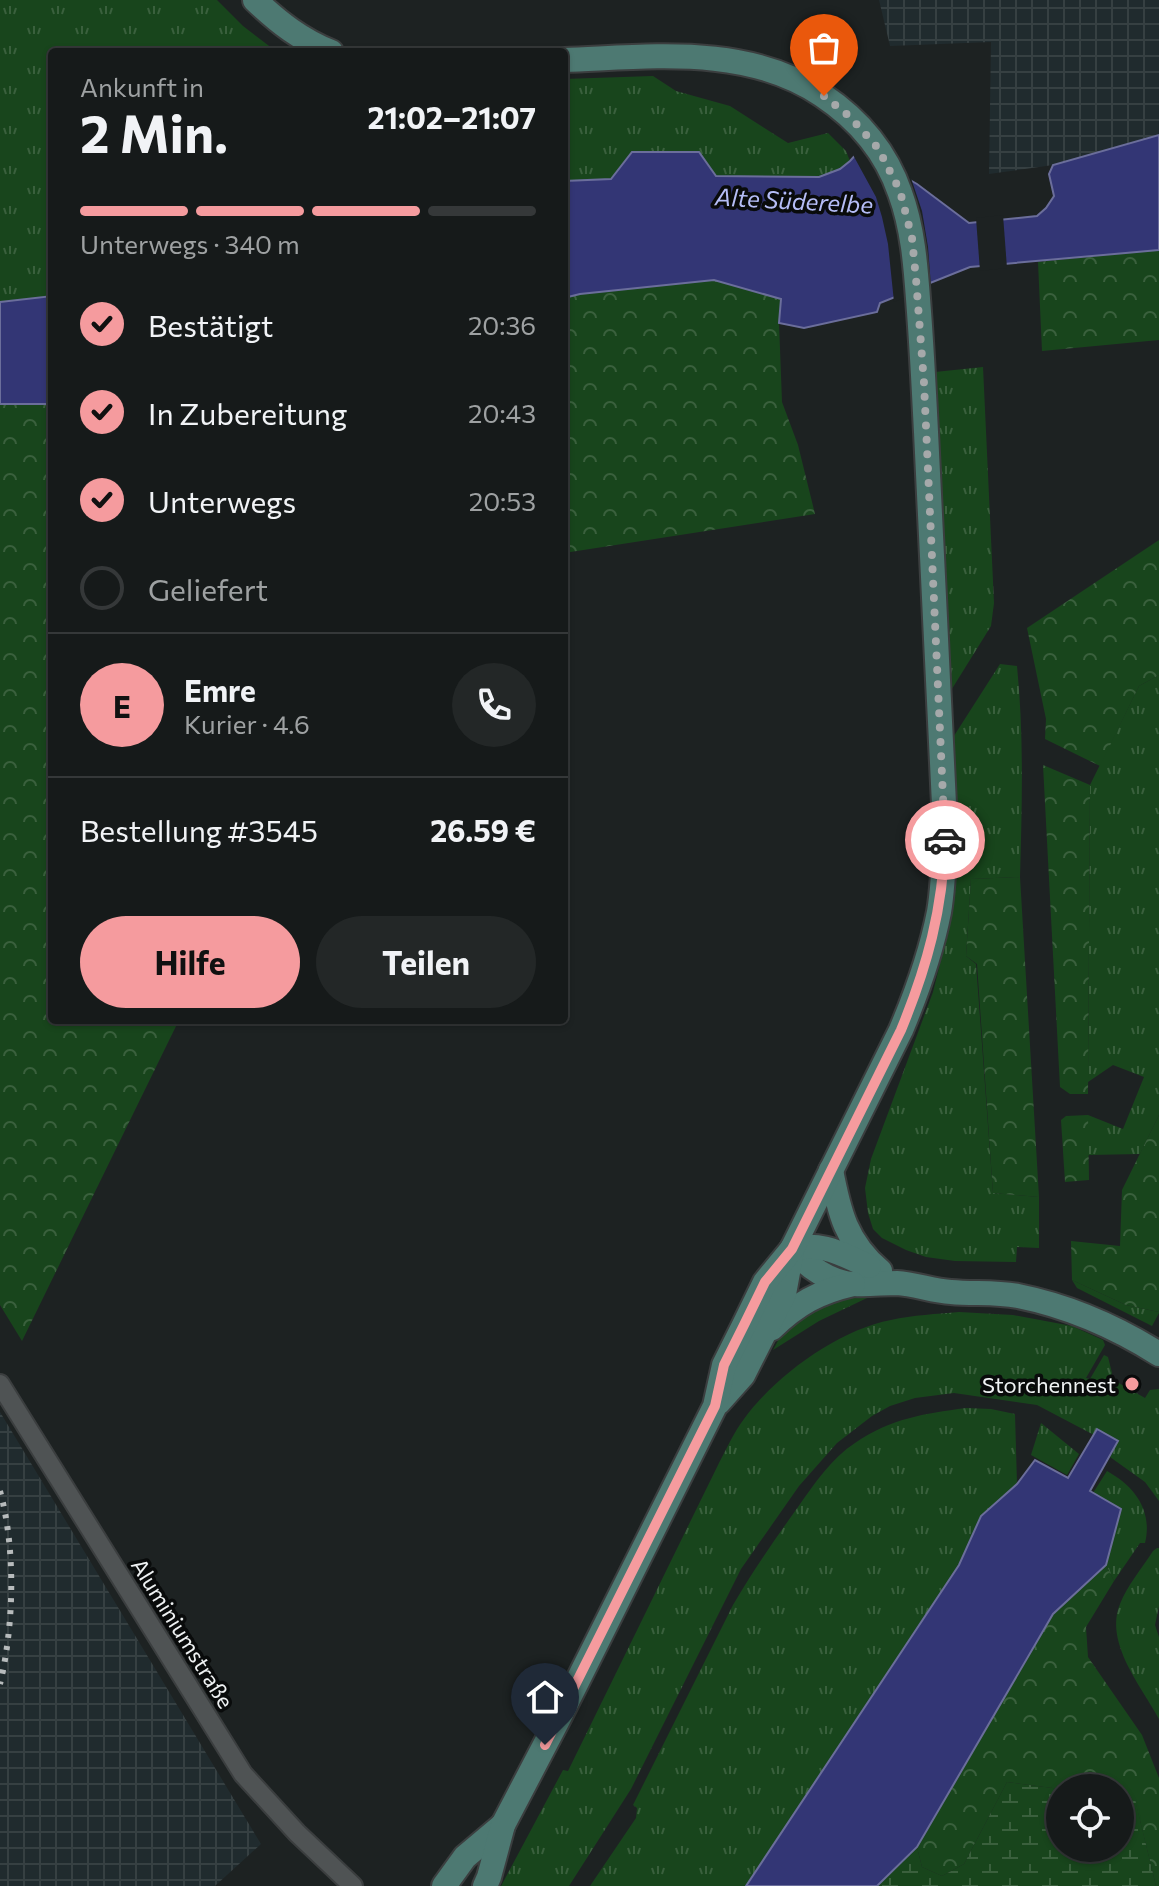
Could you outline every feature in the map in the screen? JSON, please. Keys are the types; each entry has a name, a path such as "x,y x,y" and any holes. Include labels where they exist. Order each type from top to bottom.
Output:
{"main road":[{"path":"255,0 294,34 321,48"},
{"path":"485,1886 503,1825 567,1704 715,1406 724,1365 765,1282 792,1249 901,1030 933,940 943,884 945,825 924,383 912,238 900,191 878,148 849,116 811,88 770,70 711,57 686,55 568,60"},
{"path":"831,1170 838,1207 851,1238 866,1259 890,1277"},
{"path":"792,1249 825,1247 890,1277 950,1292 1016,1295 1060,1308 1122,1333 1159,1354"},
{"path":"792,1249 817,1271 853,1284"},
{"path":"715,1406 743,1375 764,1336 784,1294 792,1249"},
{"path":"764,1336 810,1298 829,1290 890,1277"},
{"path":"444,1886 465,1857 503,1825"}],"street":[{"name":"Aluminiumstraße","path":"0,1384 243,1774 297,1833 353,1886"}],"shaded area":[{"path":"879,0 1159,0 1159,135 1053,165 989,174 991,42 890,46"},
{"path":"0,1412 261,1844 215,1886 0,1886"}],"green space":[{"path":"0,0 217,0 243,26 272,48 48,48 48,296 0,302"},
{"path":"653,76 676,91 730,106 788,143 828,133 846,151 850,161 840,169 819,177 716,176 699,152 611,179 568,181 568,79"},
{"path":"1159,250 1159,340 1042,351 1038,262"},
{"path":"714,280 781,299 782,402 798,445 815,514 568,552 568,297"},
{"path":"983,367 994,603 991,626 950,692 935,372"},
{"path":"0,404 48,404 48,1024 177,1024 22,1341 0,1305"},
{"path":"1159,540 1159,675 1139,686 1100,766 1045,739 1046,719 1027,628"},
{"path":"1000,664 1017,666 1022,745 1020,877 971,879 966,956 976,964 993,1193 1039,1197 1039,1248 1017,1247 1016,1262 955,1261 926,1257 882,1238 873,1229 865,1188 871,1159 933,992 949,928 956,878 957,821 952,739"},
{"path":"1159,675 1159,1115 1140,1154 1088,1155 1088,1115 1123,1129 1144,1077 1113,1065 1088,1082 1090,785 1139,686"},
{"path":"1043,765 1090,785 1088,1094 1070,1094 1060,1087"},
{"path":"1020,877 1039,1197 993,1193 977,964 966,956 971,879"},
{"path":"1088,1115 1089,1180 1065,1182 1061,1120 1066,1116"},
{"path":"1159,1115 1159,1312 1126,1305 1072,1280 1071,1241 1120,1246 1122,1190"},
{"path":"1072,1280 1126,1305 1159,1313 1152,1326 1077,1288"},
{"path":"862,1296 867,1298 819,1321 773,1350 786,1328 801,1315 832,1302"},
{"path":"959,1312 1013,1315 1072,1326 1103,1340 1105,1345 1086,1378 1090,1379 1104,1355 1108,1357 1112,1373 1110,1378 1145,1398 1150,1390 1159,1389 1159,1501 1145,1482 1110,1457 1118,1441 1097,1430 1094,1435 1037,1405 954,1393 915,1398 872,1416 837,1443 799,1486 741,1569 631,1789 569,1886 501,1886 563,1770 568,1771 719,1463 744,1419 790,1371 829,1344 871,1325 899,1318"},
{"path":"966,1408 1015,1414 1017,1484 981,1516 959,1565 746,1886 590,1886 636,1818 637,1808 633,1805 733,1605 817,1481 847,1449 882,1428 922,1415"},
{"path":"1041,1423 1079,1454 1067,1475 1031,1455"},
{"path":"1107,1471 1125,1484 1139,1500 1147,1531 1145,1543 1140,1543 1114,1581 1106,1565 1121,1509 1093,1493"},
{"path":"1157,1548 1159,1606 1155,1625 1159,1637 1159,1719 1127,1664 1117,1634 1116,1619 1127,1591"},
{"path":"1106,1565 1114,1581 1086,1627 1088,1657 1142,1735 1159,1778 1159,1886 1156,1886 1134,1800 1134,1774 1046,1774 1046,1787 1007,1782 964,1864 942,1876 922,1867 917,1847 1053,1614"},
{"path":"1007,1782 1046,1787 1046,1862 1134,1862 1135,1799 1156,1886 877,1886 917,1847 922,1867 942,1876 964,1864"}],"water":[{"name":"Alte Süderelbe","path":"1159,135 1159,250 970,267 880,303 877,312 804,328 779,323 781,299 714,280 568,297 568,181 611,179 632,152 699,152 716,176 819,177 840,169 859,151 917,184 969,223 1037,216 1054,196 1049,174 1053,165"},
{"path":"48,296 48,404 0,404 0,302"},
{"path":"1097,1429 1118,1441 1090,1491 1121,1509 1106,1565 1053,1614 917,1847 877,1886 746,1886 959,1565 981,1516 1017,1484 1035,1460 1068,1478"}],"pier":[{"path":"859,147 910,175 922,211 931,287 894,302 882,217 876,197 852,153"},
{"path":"1003,215 1007,268 980,271 976,218"}],"railway":[{"path":"0,1491 11,1562 8,1638 0,1684"}],"way so far":[{"path":"824,96 849,116 878,148 900,191 912,238 924,383 945,840"}],"place":[{"name":"Storchennest","path":"1132,1384"}],"route":[{"path":"545,1745 715,1406 724,1365 765,1282 792,1249 901,1030 933,940 943,884 945,840"}]}
